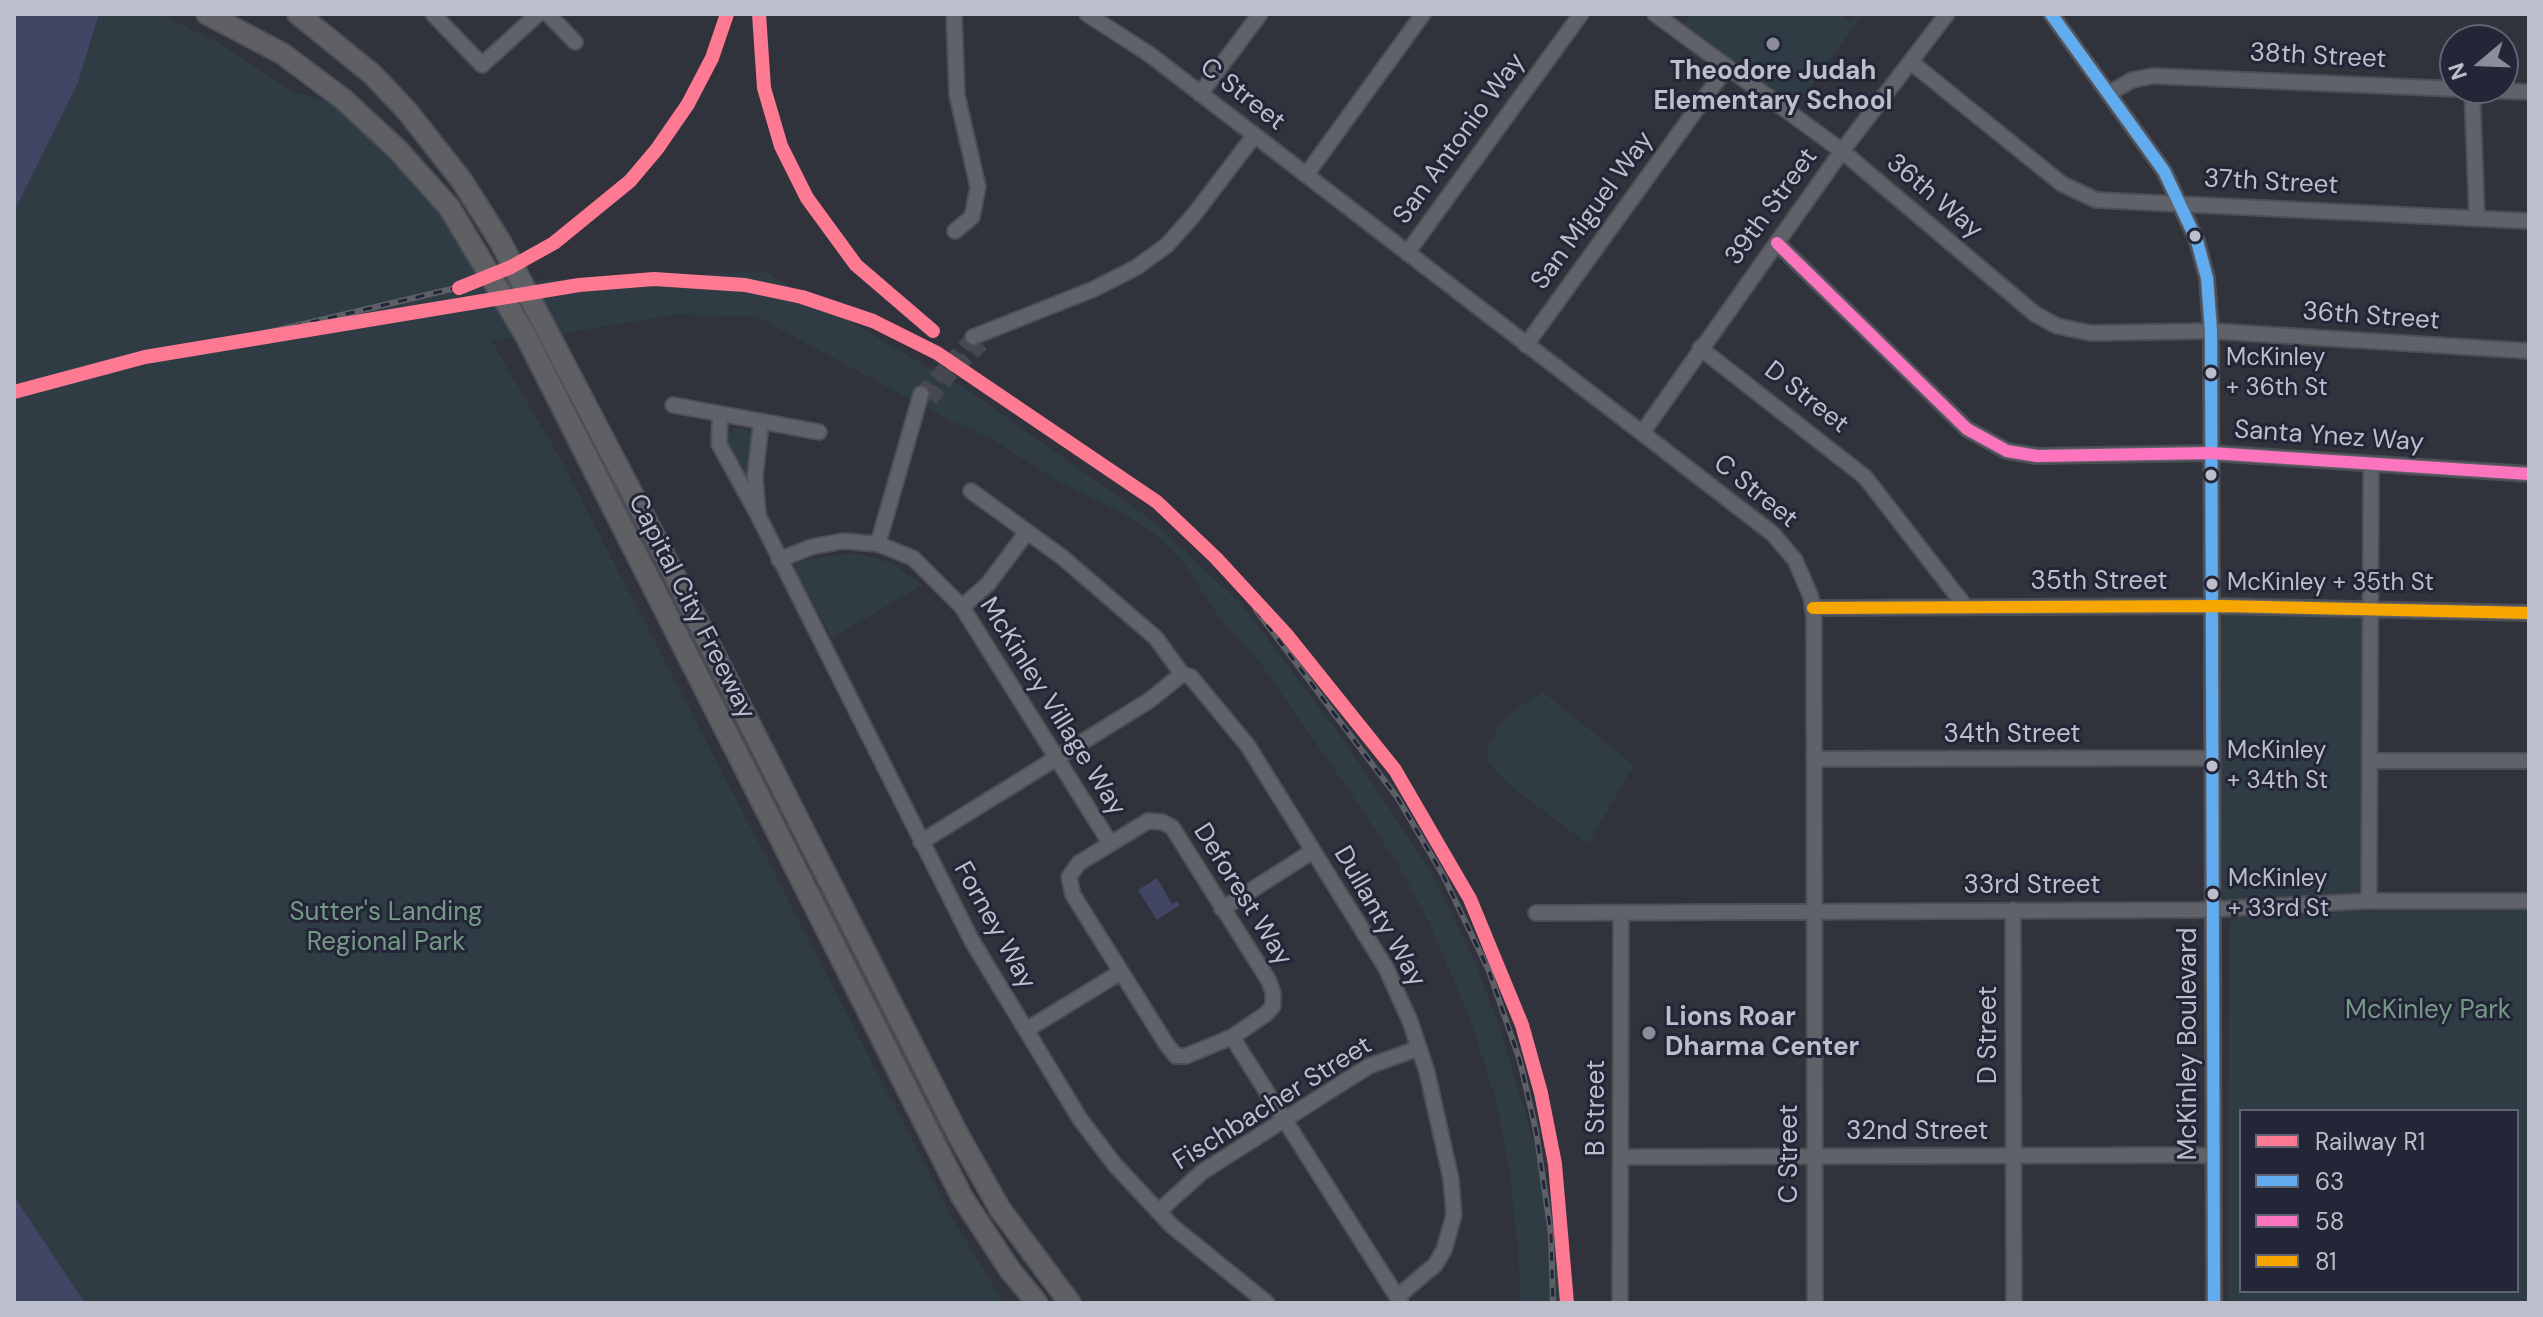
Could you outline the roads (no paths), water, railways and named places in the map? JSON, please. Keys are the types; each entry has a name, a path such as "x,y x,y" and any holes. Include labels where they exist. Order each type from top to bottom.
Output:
{"highway":[{"name":"Capital City Freeway","path":"207,14 283,54 343,99 397,149 449,207 525,334 962,1197 1010,1270 1037,1303"},
{"name":"Capital City Freeway","path":"298,14 372,74 407,111 453,169 500,241 659,545 957,1133 1000,1209 1070,1303"}],"street":[{"path":"433,14 482,65 538,14"},
{"path":"548,14 575,42"},
{"path":"954,14 957,95 978,187 972,217 955,231"},
{"path":"1200,94 1260,14"},
{"path":"1306,175 1423,14"},
{"name":"San Antonio Way","path":"1407,253 1581,14"},
{"name":"36th Way","path":"1655,14 1842,151 2035,314 2057,326 2091,333 2211,331"},
{"name":"39th Street","path":"1642,433 1842,151 1947,14"},
{"name":"McKinley Boulevard","path":"2051,14 2164,171 2180,202 2204,267 2211,331 2214,1303"},
{"name":"C Street","path":"1097,16 1782,543 1802,572 1813,608 1815,1303"},
{"name":"37th Street","path":"1912,63 2078,193 2118,202 2180,202 2529,221"},
{"name":"San Miguel Way","path":"1526,345 1727,67"},
{"name":"38th Street","path":"2108,94 2132,80 2153,76 2439,88"},
{"path":"2473,104 2477,218"},
{"path":"978,341 1004,324 1094,289 1137,267 1167,245 1254,136"},
{"name":"Santa Ynez Way","path":"1777,243 1967,429 1992,446 2037,456 2211,453 2529,474"},
{"name":"36th Street","path":"2211,331 2529,351"},
{"name":"D Street","path":"1700,348 1865,477 1965,606"},
{"path":"878,544 908,436 926,397"},
{"path":"673,405 761,423 815,428 819,432"},
{"name":"Forney Way","path":"720,416 719,444 758,515 921,842 972,941 1080,1119 1115,1165 1159,1211 1267,1303"},
{"name":"Forney Way","path":"758,515 755,477 761,423"},
{"path":"2369,901 2371,465"},
{"name":"Dullanty Way","path":"971,491 1027,532 1156,638 1182,674 1191,677 1248,746 1386,968 1419,1048 1448,1164 1454,1215 1444,1250 1435,1265 1399,1300"},
{"path":"962,607 988,584 1027,532"},
{"name":"McKinley Village Way","path":"779,560 822,543 878,544 913,558 962,607 1110,843 1079,863 1069,877 1073,895 1121,972 1176,1056 1199,1052 1232,1037"},
{"name":"35th Street","path":"1813,608 2371,607 2529,613"},
{"path":"921,842 1150,700 1182,674"},
{"name":"34th Street","path":"1814,759 2211,758"},
{"path":"2370,761 2529,761"},
{"name":"Deforest Way","path":"1110,843 1148,821 1162,822 1172,827 1269,981 1273,1006 1232,1037"},
{"path":"1222,909 1313,851"},
{"name":"33rd Street","path":"1536,913 2212,910 2369,901 2529,901"},
{"name":"D Street","path":"2013,910 2014,1303"},
{"name":"B Street","path":"1620,1303 1621,913"},
{"path":"1026,1030 1121,972"},
{"path":"1232,1037 1399,1300"},
{"name":"Fischbacher Street","path":"1159,1211 1202,1172 1369,1066 1419,1048"},
{"name":"32nd Street","path":"1621,1157 2214,1155"}],"water":[{"path":"14,14 99,14 78,83 14,212"},
{"path":"1157,878 1172,904 1177,901 1180,905 1157,920 1138,890"},
{"path":"14,1194 19,1203 85,1303 14,1303"}],"tunnel":[{"path":"921,394 973,337"},
{"path":"931,400 950,375 982,344"}],"railway":[{"path":"223,343 460,287 511,267 554,243 619,192 657,149 697,87 727,14"},
{"path":"1256,610 1397,797 1443,875 1489,971 1520,1061 1536,1131 1551,1234 1553,1303"}],"rail line":[{"name":"R1","path":"459,288 511,267 554,243 630,181 688,104 712,58 727,14"},
{"name":"R1","path":"759,14 764,88 781,146 807,198 856,265 933,331"},
{"name":"R1","path":"14,392 145,357 579,285 654,279 745,285 802,297 873,321 937,353 1157,502 1216,558 1286,634 1395,770 1470,899 1522,1025 1541,1093 1555,1164 1567,1303"}],"place":[{"name":"Theodore Judah Elementary School","path":"1773,44"},
{"name":"McKinley + 36th St","path":"2211,373"},
{"name":"McKinley + 35th St","path":"2212,584"},
{"name":"McKinley + 34th St","path":"2212,766"},
{"name":"McKinley + 33rd St","path":"2213,894"},
{"name":"Lions Roar Dharma Center","path":"1649,1033"}],"park label":[{"name":"Sutter's Landing Regional Park","path":"386,928"},
{"name":"McKinley Park","path":"2428,1011"}]}
